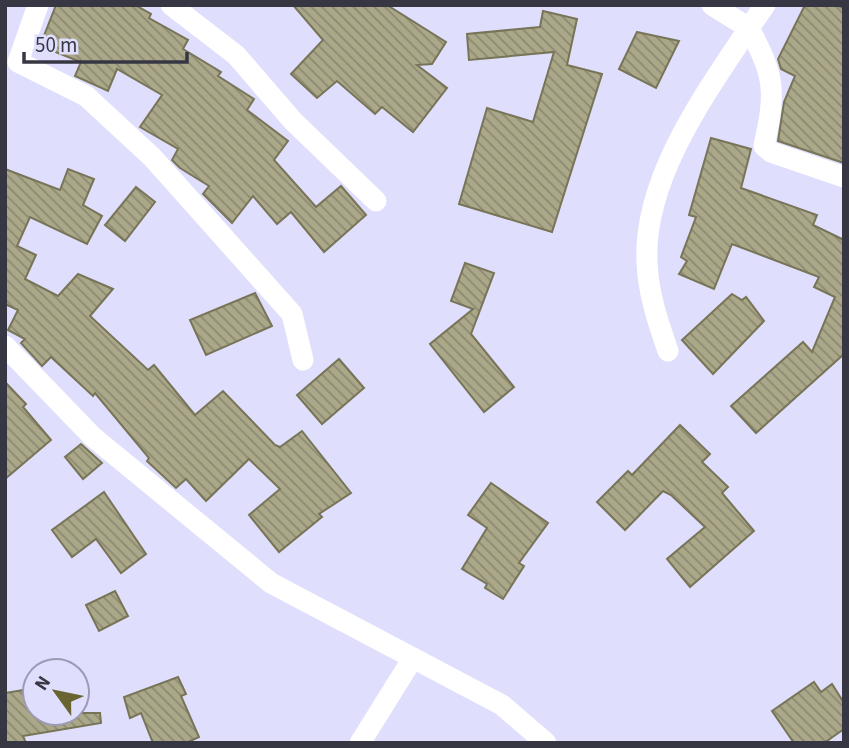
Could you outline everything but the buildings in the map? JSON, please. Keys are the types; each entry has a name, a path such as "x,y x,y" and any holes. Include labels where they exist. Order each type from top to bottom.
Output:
{"street":[{"path":"38,5 18,62 86,96 152,158 292,314 303,360"},
{"path":"171,5 236,55 293,121 376,201"},
{"path":"712,5 748,29 772,75 773,100 764,146 771,152 844,177"},
{"path":"668,351 655,314 647,261 653,206 674,153 701,100 765,5"},
{"path":"5,346 93,437 271,583 502,705 546,743"},
{"path":"360,743 413,658"}]}
